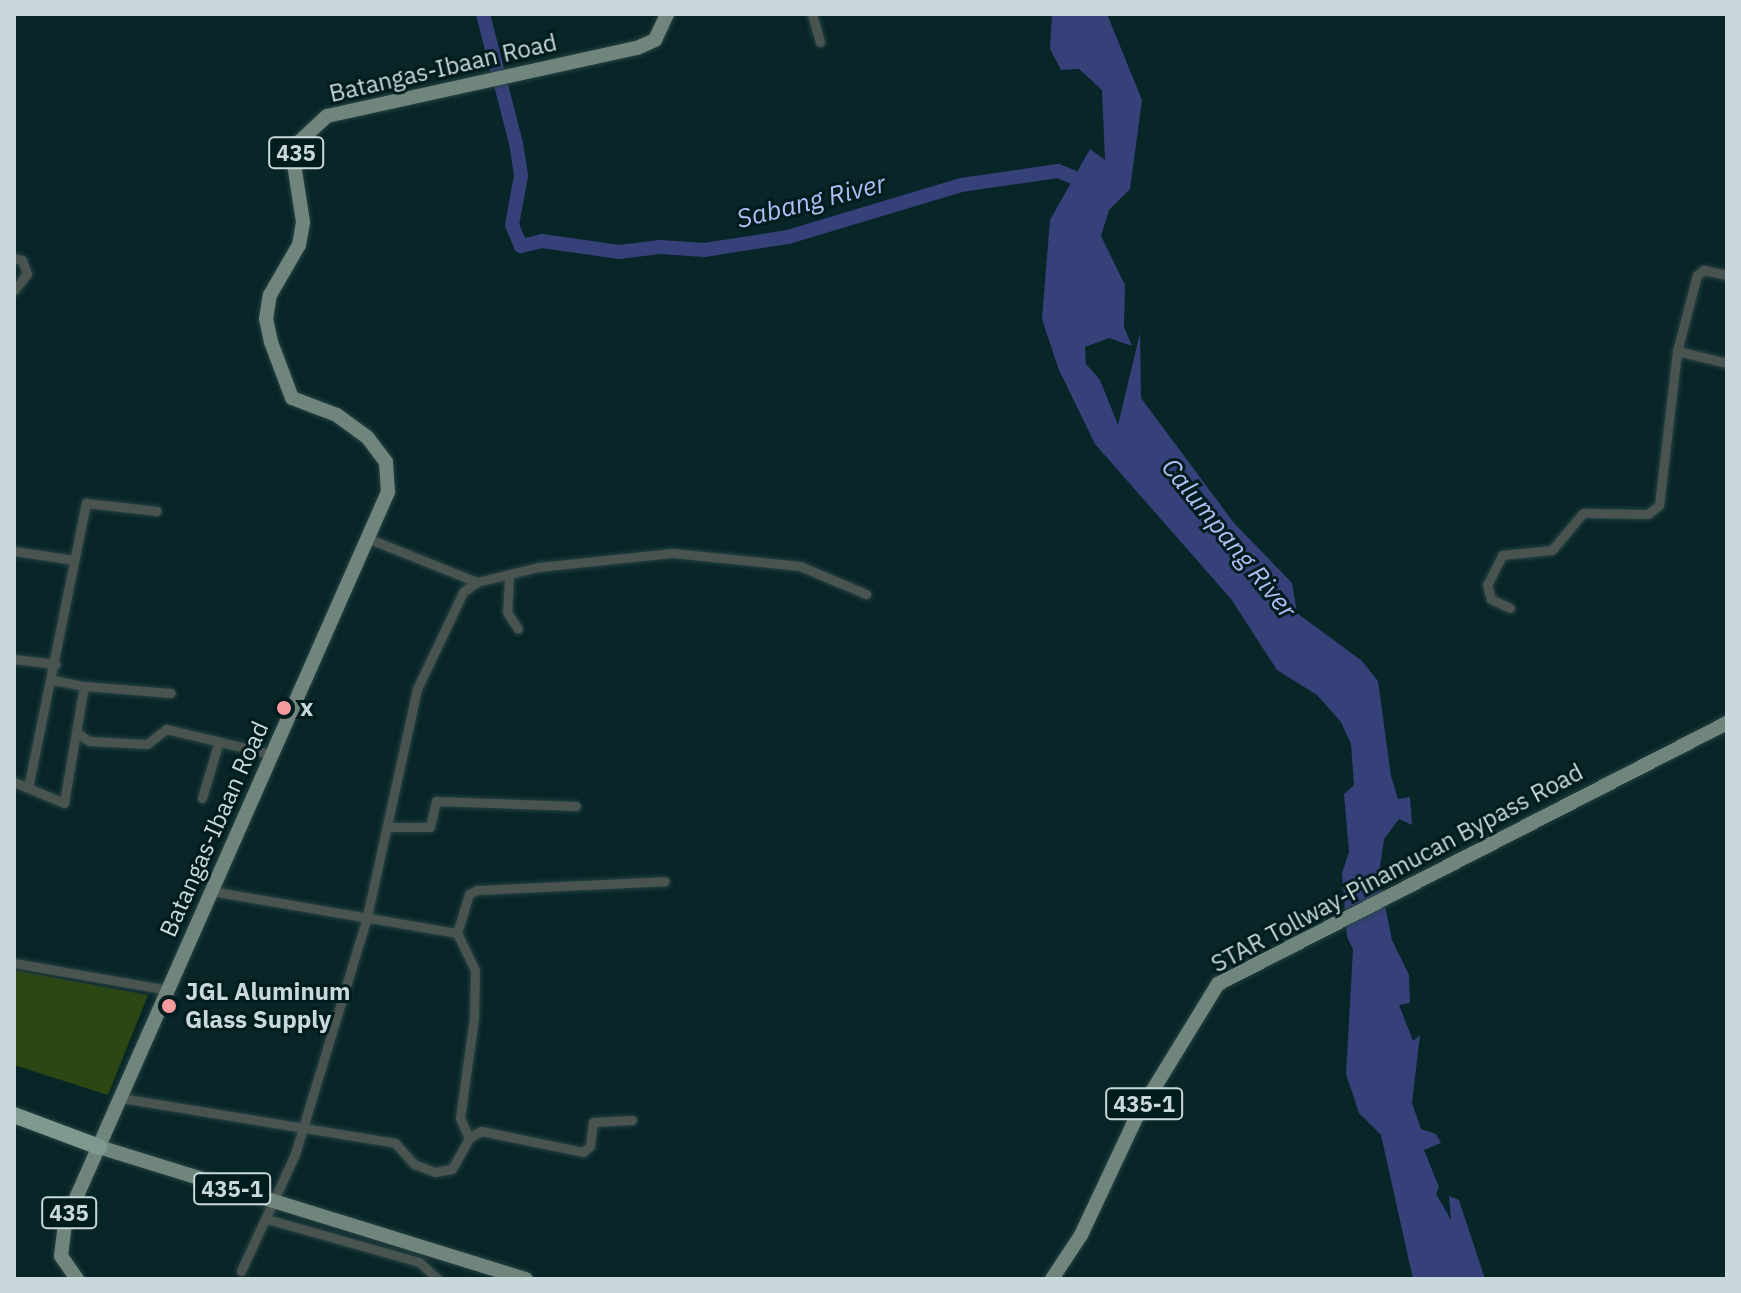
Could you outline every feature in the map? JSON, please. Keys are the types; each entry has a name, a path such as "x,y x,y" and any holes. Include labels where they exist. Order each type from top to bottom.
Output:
{"highway":[{"path":"14,1115 99,1147"},
{"path":"14,1126 99,1147"}],"main road":[{"name":"Batangas-Ibaan Road","path":"77,1279 63,1263 60,1242 388,492 386,462 367,437 337,415 292,398 266,319 274,284 301,234 296,150 307,130 327,116 655,40 667,14"},
{"name":"STAR Tollway-Pinamucan Bypass Road","path":"1052,1279 1204,1001 1218,984 1727,723"},
{"name":"435-1","path":"99,1147 526,1279"}],"street":[{"path":"812,14 820,42"},
{"path":"14,258 22,260 27,274 14,290"},
{"path":"1510,608 1491,599 1487,585 1502,555 1552,550 1583,513 1648,514 1659,505 1677,351 1688,292 1697,275 1704,270 1727,275"},
{"path":"1677,351 1727,363"},
{"path":"28,788 53,680 86,503 157,511"},
{"path":"367,538 477,582"},
{"path":"14,551 74,560"},
{"path":"241,1271 275,1202 302,1130 366,921 417,689 463,592 477,582 509,577 539,567 650,553 725,556 800,566 866,594"},
{"path":"509,577 507,612 518,629"},
{"path":"14,659 56,664"},
{"path":"53,680 84,686 171,693"},
{"path":"14,782 64,803 84,686"},
{"path":"76,732 89,741 147,744 166,729 271,754"},
{"path":"202,798 219,741"},
{"path":"387,827 430,827 436,801 576,806"},
{"path":"469,1138 460,1118 474,1018 475,970 457,933 469,894 477,890 665,881"},
{"path":"211,891 366,921 457,933"},
{"path":"14,963 168,990"},
{"path":"121,1098 395,1143 414,1164 435,1172 458,1163 469,1138 487,1131 583,1152 590,1146 593,1122 632,1120"},
{"path":"267,1219 419,1262 438,1279"}],"green space":[{"path":"14,970 148,995 108,1095 14,1065"}],"water":[{"name":"Calumpang River","path":"1052,14 1107,14 1142,100 1130,189 1109,210 1101,236 1125,285 1124,327 1132,346 1109,338 1085,347 1086,364 1100,380 1118,425 1140,333 1141,398 1234,523 1292,583 1297,613 1362,661 1378,681 1391,776 1398,799 1410,797 1412,825 1399,819 1384,839 1379,875 1392,940 1409,975 1410,1003 1399,1005 1413,1041 1420,1035 1412,1103 1421,1129 1436,1134 1441,1143 1424,1150 1439,1187 1436,1194 1451,1220 1449,1196 1459,1200 1485,1279 1413,1279 1381,1135 1359,1113 1346,1074 1353,949 1347,937 1342,873 1349,852 1344,794 1354,785 1351,744 1341,722 1317,695 1277,670 1231,599 1095,444 1059,370 1042,319 1050,220 1090,149 1105,160 1102,90 1079,69 1061,70 1050,49"}],"waterway":[{"name":"Sabang River","path":"483,14 516,143 521,176 512,225 521,246 542,241 619,252 660,247 704,250 788,237 961,185 1058,171 1091,184"}],"place":[{"name":"x","path":"284,708"},
{"name":"JGL Aluminum Glass Supply","path":"169,1006"}]}
